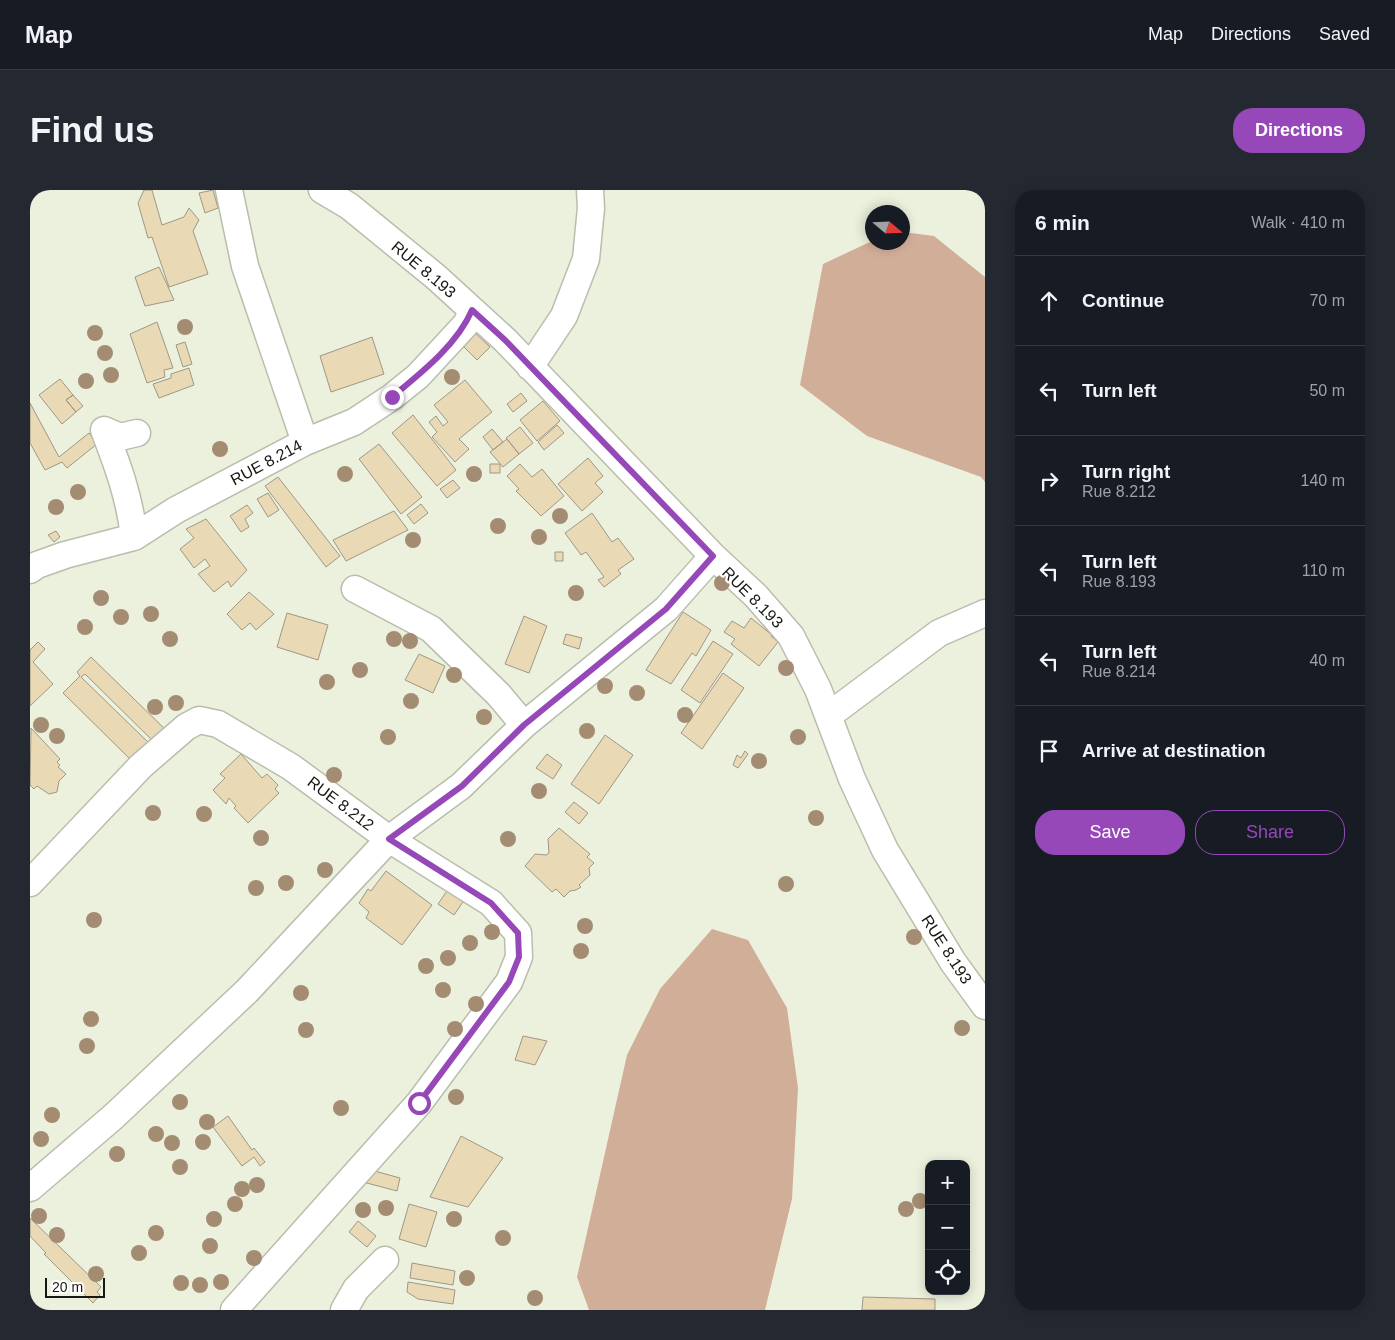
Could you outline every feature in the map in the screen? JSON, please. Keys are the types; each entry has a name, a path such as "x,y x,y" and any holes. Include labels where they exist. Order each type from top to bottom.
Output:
{"street":[{"path":"229,190 245,266 305,442"},
{"name":"RUE 8.193","path":"322,190 349,206 472,310 530,367 713,556 756,596 791,636 818,688 852,779 885,850 953,962 985,1006"},
{"path":"530,367 564,316 586,259 591,208 590,190"},
{"name":"RUE 8.214","path":"30,570 37,565 65,555 134,537 176,510 305,442 354,422 392,397 440,353 466,323 472,310"},
{"path":"134,537 132,513 125,484 104,430 120,437 137,433"},
{"name":"RUE 8.212","path":"30,883 141,766 186,727 198,720 218,724 291,766 389,839 462,786 524,725 666,609 713,556"},
{"path":"355,589 431,629 498,695 524,725"},
{"path":"828,716 939,633 985,613"},
{"path":"30,1188 113,1116 247,991 389,839 491,903 518,933 519,957 509,982 419,1103 234,1310"},
{"path":"344,1310 356,1289 385,1260"}],"shaded area":[{"path":"910,233 934,236 985,277 985,482 981,477 867,436 800,385 823,264 865,244 865,250 910,250"},
{"path":"712,929 748,940 787,1008 798,1088 792,1199 765,1310 589,1310 577,1277 627,1055 660,989"}],"building":[{"path":"144,190 152,190 162,225 184,217 189,208 199,220 193,231 208,274 169,287 152,237 148,238 138,203"},
{"path":"213,190 218,208 205,213 199,193"},
{"path":"159,267 174,300 145,306 135,277"},
{"path":"157,322 173,368 164,370 165,377 147,383 130,334"},
{"path":"474,332 490,347 477,360 462,345"},
{"path":"372,337 384,374 331,392 320,356"},
{"path":"185,342 192,364 183,367 176,345"},
{"path":"189,368 194,385 159,398 153,384 171,378 171,374"},
{"path":"60,379 73,395 66,400 76,412 62,424 39,395"},
{"path":"465,380 492,412 459,439 469,449 455,462 432,437 437,432 429,422 436,416 443,426 448,422 434,405"},
{"path":"521,393 527,401 513,412 507,404"},
{"path":"73,395 83,406 76,412 66,400"},
{"path":"543,401 560,421 537,441 520,420"},
{"path":"30,403 59,457 89,433 97,444 67,468 62,462 45,470 30,443"},
{"path":"413,415 456,470 437,486 392,433"},
{"path":"557,425 564,433 544,450 538,442"},
{"path":"520,427 533,443 519,454 506,438"},
{"path":"492,429 503,442 493,450 483,437"},
{"path":"507,439 519,454 503,467 490,452"},
{"path":"379,444 422,497 401,514 359,459"},
{"path":"588,458 603,476 595,483 603,492 582,511 558,484"},
{"path":"490,464 500,464 500,473 490,473"},
{"path":"520,464 532,477 542,469 564,496 541,516 516,491 519,489 507,476"},
{"path":"278,477 340,556 326,567 265,486"},
{"path":"453,480 460,488 447,498 440,489"},
{"path":"268,493 279,510 268,517 257,499"},
{"path":"421,504 428,513 414,524 407,515"},
{"path":"247,505 253,513 245,519 249,527 241,532 230,516"},
{"path":"394,511 408,530 346,561 333,540"},
{"path":"592,513 612,542 618,538 634,559 618,570 621,574 604,587 598,580 604,577 586,552 581,555 565,533"},
{"path":"206,519 247,570 231,587 228,581 214,592 198,574 210,566 205,559 194,568 180,549 194,538 186,529"},
{"path":"56,531 60,537 54,542 48,535"},
{"path":"555,552 563,552 563,561 555,561"},
{"path":"249,592 274,614 256,630 250,623 242,630 227,614"},
{"path":"683,612 711,630 696,656 692,653 671,684 646,670"},
{"path":"287,613 328,625 318,660 277,647"},
{"path":"524,616 547,626 529,673 505,664"},
{"path":"751,618 778,642 759,666 731,644 735,639 724,632 732,621 744,628"},
{"path":"566,634 582,638 579,649 563,644"},
{"path":"713,641 733,654 700,703 681,690"},
{"path":"38,642 45,649 33,662 53,684 30,706 30,650"},
{"path":"419,654 445,666 433,693 405,680"},
{"path":"91,657 169,733 157,745 85,674 81,677 152,746 135,764 63,693 80,676 77,672"},
{"path":"723,673 744,688 702,749 681,733"},
{"path":"31,728 60,759 57,762 60,765 58,767 66,774 59,781 57,792 49,794 37,786 34,789 30,785"},
{"path":"605,735 633,755 599,804 571,784"},
{"path":"745,751 748,754 738,768 733,765 737,755 741,758"},
{"path":"241,754 262,778 267,774 278,785 275,789 279,793 248,823 234,808 236,806 229,798 226,804 213,790 225,778 220,774"},
{"path":"547,754 562,765 553,779 536,768"},
{"path":"574,802 588,813 579,824 565,812"},
{"path":"559,828 590,854 587,857 594,863 589,868 590,875 579,885 581,887 570,891 564,897 556,889 552,892 525,866 535,854 546,855 549,853 548,839"},
{"path":"386,871 432,905 402,945 366,918 369,912 359,903 368,889 371,891"},
{"path":"451,885 467,896 454,915 438,904"},
{"path":"523,1036 547,1041 535,1065 515,1060"},
{"path":"228,1116 252,1150 254,1148 265,1162 260,1166 254,1157 242,1166 213,1127"},
{"path":"461,1136 503,1158 468,1207 430,1197"},
{"path":"371,1170 400,1178 397,1191 363,1182"},
{"path":"409,1204 437,1212 426,1247 399,1239"},
{"path":"30,1218 101,1287 97,1292 100,1295 93,1303 44,1254 46,1253 30,1236"},
{"path":"358,1221 376,1236 367,1247 349,1232"},
{"path":"412,1263 455,1271 453,1285 410,1278"},
{"path":"408,1282 455,1290 453,1304 418,1299 407,1292"},
{"path":"863,1297 935,1299 935,1310 862,1310"}],"route":[{"path":"392,397 418,376 440,353 466,323 472,310 505,340 713,556 666,609 524,725 462,786 389,839 491,903 518,933 519,957 509,982 419,1103"}]}
